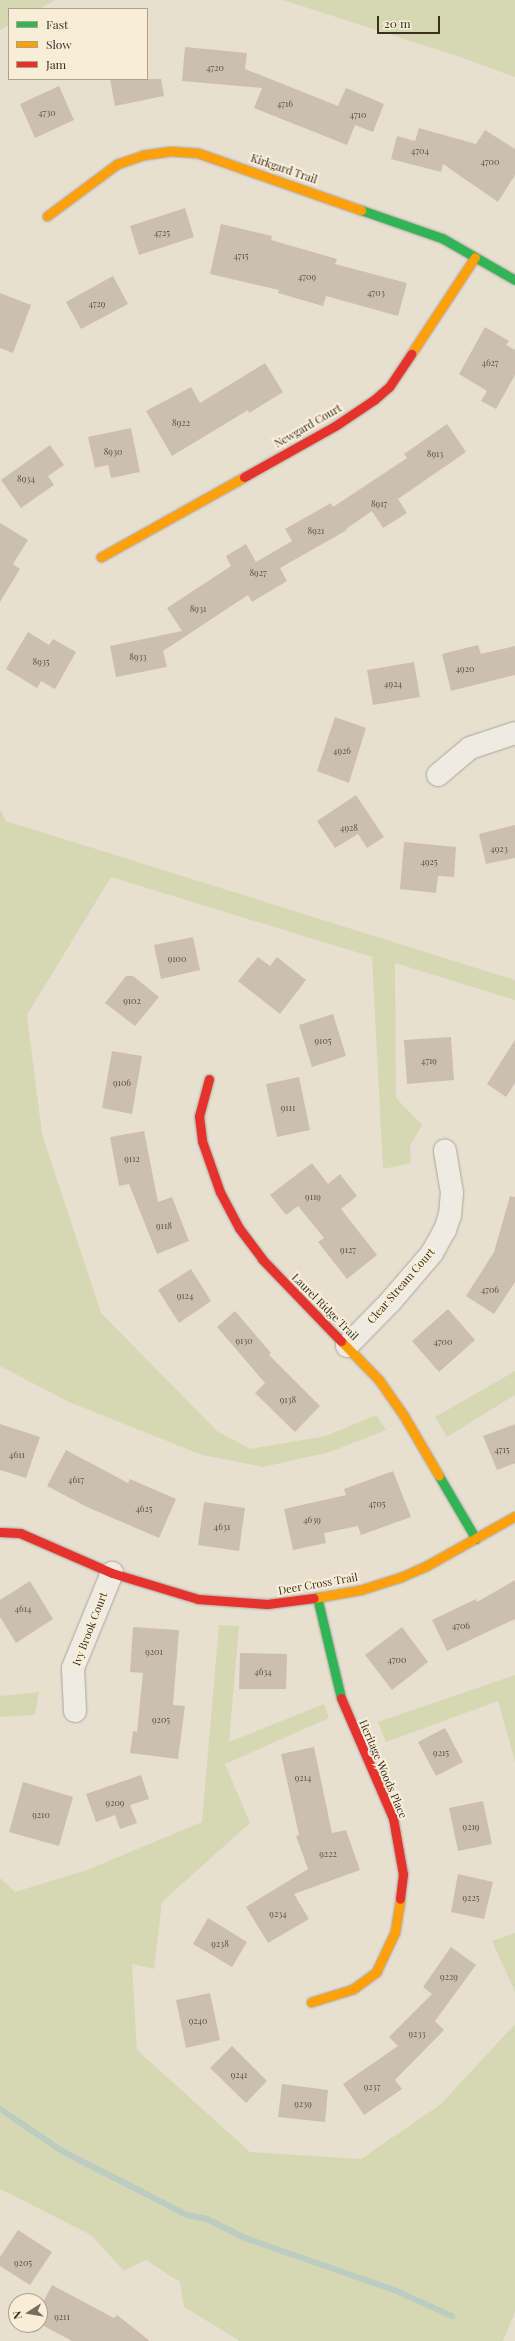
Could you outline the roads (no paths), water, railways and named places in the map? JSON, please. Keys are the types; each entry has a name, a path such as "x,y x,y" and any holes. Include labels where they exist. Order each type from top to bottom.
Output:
{"street":[{"name":"Kirkgard Trail","path":"47,216 117,164 150,154 170,151 198,153 391,218 442,238 515,280"},
{"name":"Newgard Court","path":"101,557 335,426 375,399 389,387 475,257"},
{"path":"438,775 470,748 515,733"},
{"name":"Laurel Ridge Trail","path":"210,1079 202,1098 199,1116 204,1147 220,1192 239,1228 262,1260 379,1380 404,1416 476,1539"},
{"name":"Clear Stream Court","path":"347,1346 391,1301 432,1253 445,1230 450,1215 452,1193 445,1151"},
{"name":"Deer Cross Trail","path":"0,1532 20,1533 112,1573 157,1588 206,1600 268,1604 317,1598 360,1590 401,1577 476,1539 515,1516"},
{"name":"Ivy Brook Court","path":"75,1711 75,1662 112,1573"},
{"name":"Heritage Woods Place","path":"311,2002 353,1988 376,1972 395,1932 403,1874 393,1818 346,1714 335,1681 317,1598"}],"waterway":[{"path":"0,2109 62,2151 187,2215 207,2219 245,2238 394,2290 452,2316"}]}
